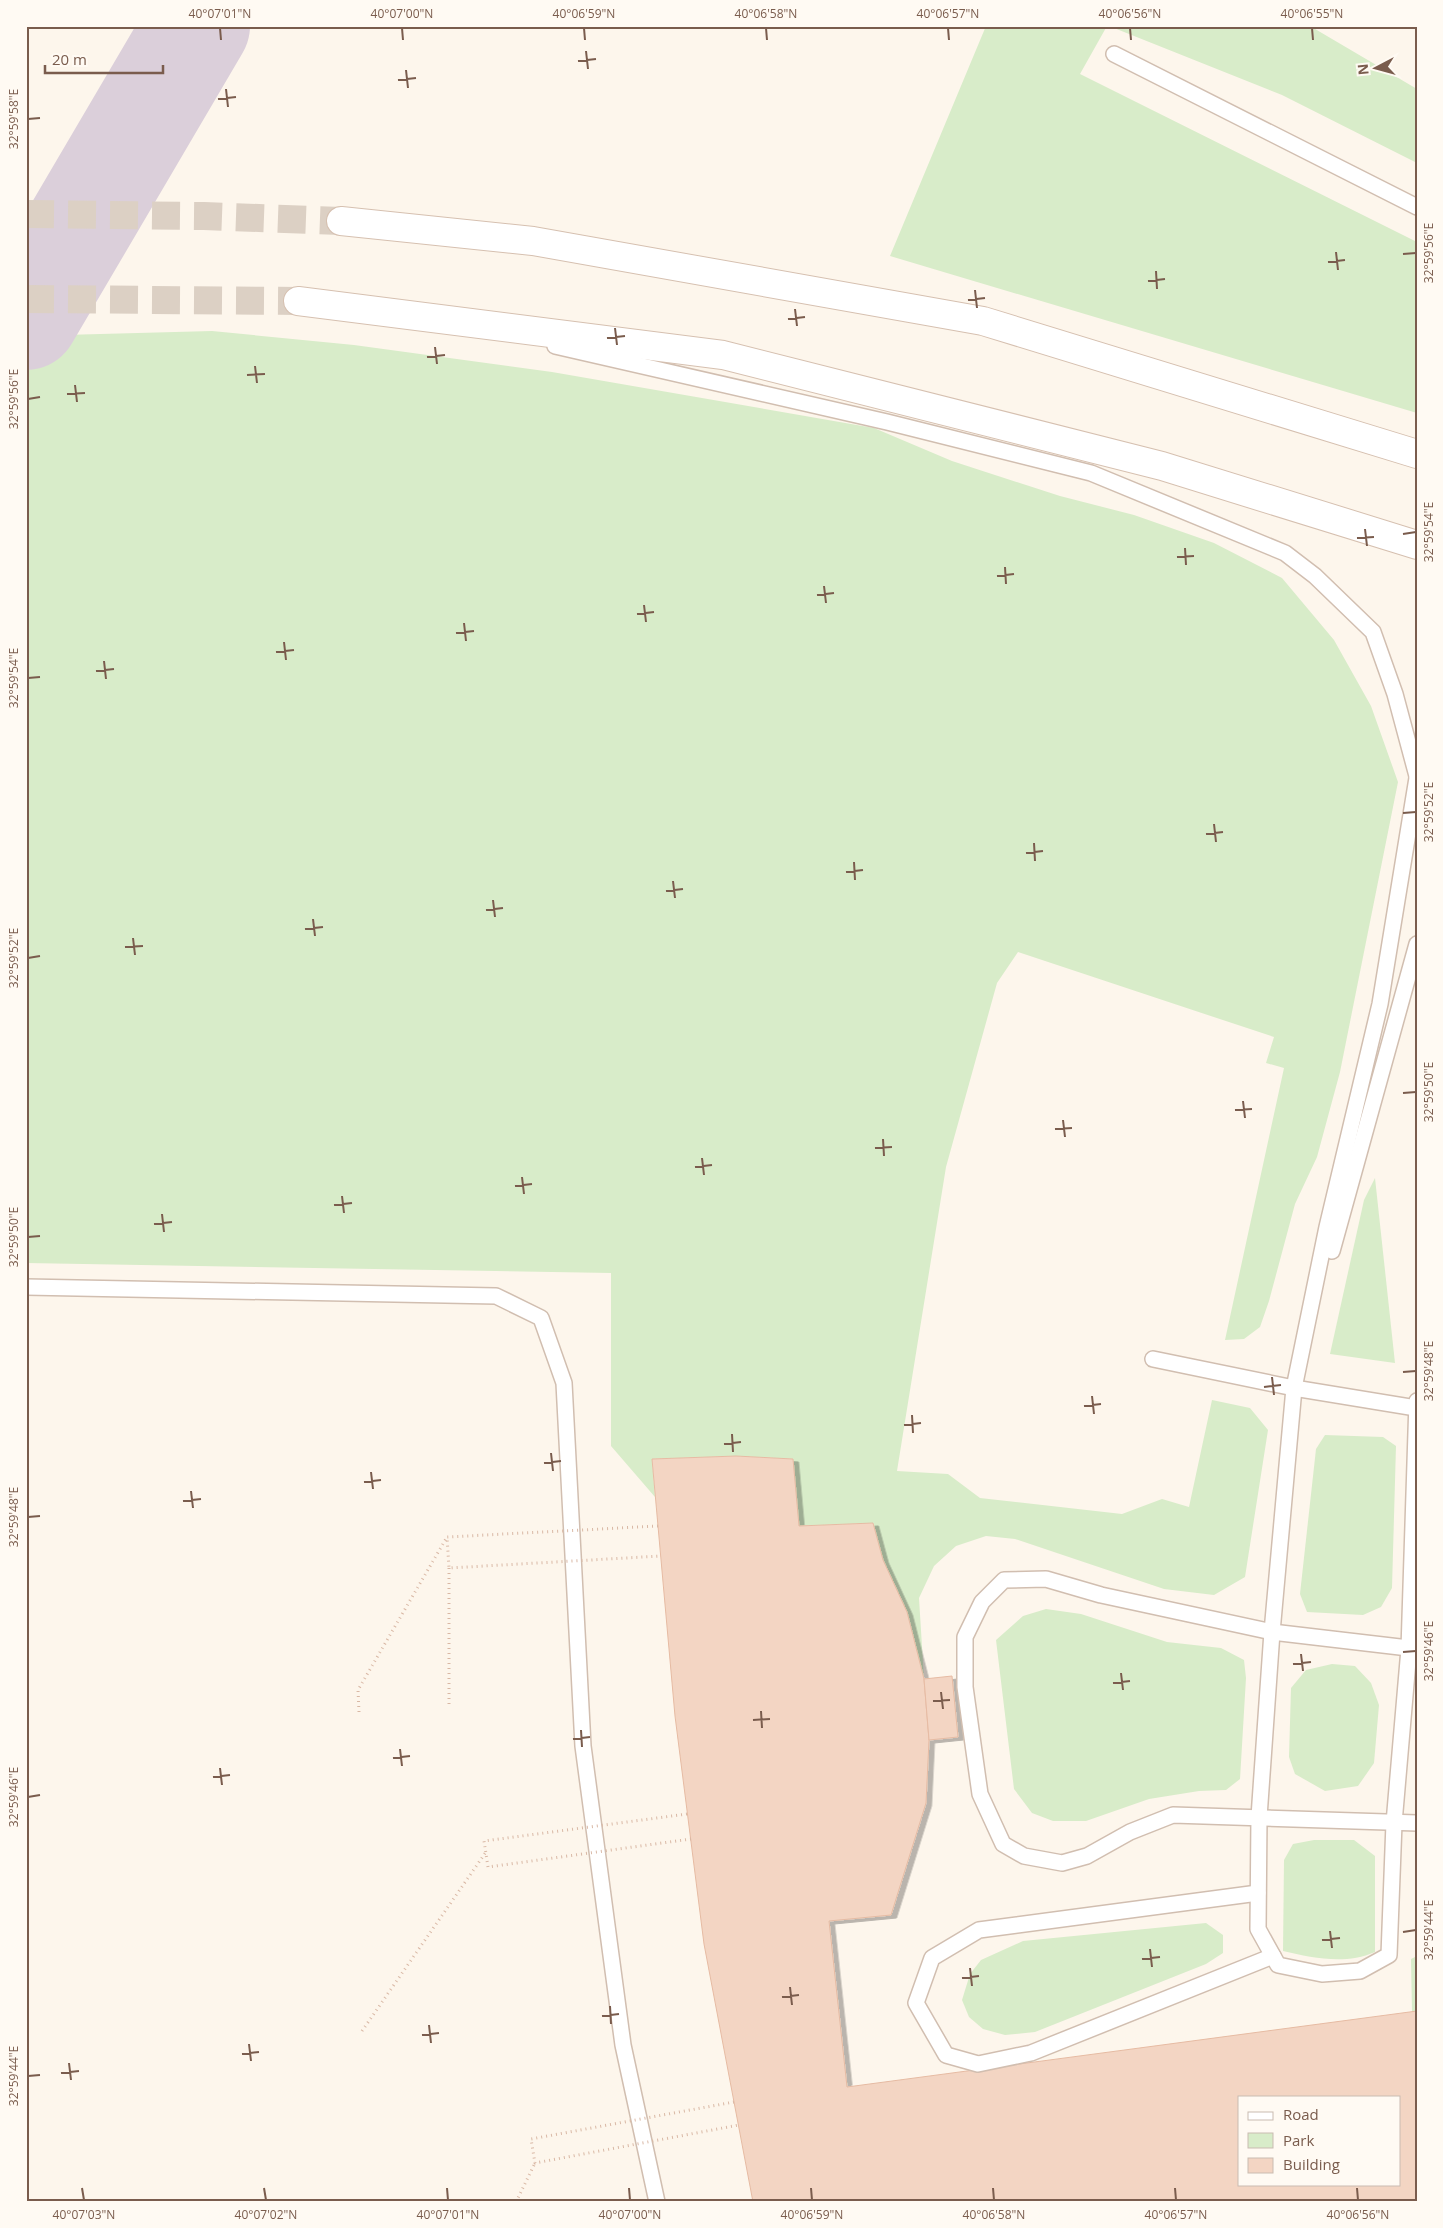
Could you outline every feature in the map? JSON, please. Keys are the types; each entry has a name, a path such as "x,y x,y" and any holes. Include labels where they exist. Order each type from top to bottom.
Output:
{"street":[{"path":"341,221 533,241 983,321 1417,454"},
{"path":"298,301 420,314 723,355 1162,466 1417,545"}],"lane":[{"path":"1114,54 1417,208"},
{"path":"420,314 887,422 1091,473 1284,553 1315,576 1373,632 1395,694 1417,777 1380,1004 1327,1227 1294,1388 1272,1632 1259,1817 1258,1928 1278,1965 1322,1974 1360,1971 1389,1955 1394,1823 1413,1649 1417,1401"},
{"path":"1294,1388 1417,944"},
{"path":"26,1288 496,1296 541,1318 564,1383 583,1746 623,2045 657,2202"},
{"path":"1153,1359 1294,1388 1416,1408"},
{"path":"1413,1649 1272,1632 1101,1595 1046,1579 1004,1580 982,1602 964,1637 964,1687 980,1794 1003,1844 1024,1856 1062,1863 1087,1856 1130,1832 1173,1815 1417,1823"},
{"path":"1258,1893 979,1930 932,1958 916,2003 946,2055 978,2064 1031,2052 1273,1956"}],"path":[{"path":"447,1537 658,1526"},
{"path":"447,1537 449,1704"},
{"path":"359,1712 358,1690 447,1537"},
{"path":"448,1568 661,1556"},
{"path":"688,1814 484,1841 488,1866 691,1839"},
{"path":"362,2031 486,1852"},
{"path":"516,2202 535,2162 531,2139 734,2102"},
{"path":"535,2162 738,2125"}],"green space":[{"path":"986,26 1107,26 1080,74 1417,242 1417,413 890,256"},
{"path":"1109,26 1310,26 1417,89 1417,163 1282,95"},
{"path":"212,331 354,345 552,372 874,428 952,461 1060,496 1134,515 1214,543 1282,578 1334,640 1371,706 1398,782 1340,1072 1317,1157 1295,1204 1269,1301 1260,1327 1244,1339 1225,1340 1284,1068 1266,1063 1274,1037 1018,952 997,983 946,1167 897,1471 948,1474 980,1498 1122,1514 1162,1499 1189,1507 1212,1400 1250,1408 1268,1430 1245,1577 1214,1595 1164,1589 1015,1539 986,1536 956,1546 934,1566 919,1598 924,1679 907,1612 883,1560 873,1523 799,1526 793,1459 736,1456 652,1459 655,1497 611,1446 611,1273 26,1263 26,336"},
{"path":"1375,1178 1395,1363 1330,1354 1364,1200"},
{"path":"1325,1435 1383,1437 1396,1446 1392,1588 1381,1607 1363,1615 1307,1612 1300,1594 1316,1449"},
{"path":"1046,1609 1081,1614 1167,1642 1221,1648 1244,1660 1246,1678 1240,1779 1226,1790 1199,1791 1149,1799 1086,1821 1053,1821 1032,1813 1014,1789 996,1640 1023,1616"},
{"path":"1332,1664 1355,1666 1371,1683 1379,1705 1374,1763 1358,1786 1325,1791 1295,1774 1289,1757 1291,1688 1306,1670"},
{"path":"1314,1840 1354,1840 1375,1856 1375,1952 1352,1958 1329,1959 1283,1951 1284,1860 1293,1844"},
{"path":"1206,1923 1223,1935 1223,1953 1206,1964 1035,2032 1005,2035 983,2029 969,2017 962,2000 970,1974 981,1960 1023,1941"},
{"path":"1417,1956 1417,2011 1412,2012 1411,1959"}],"building":[{"path":"736,1456 793,1459 799,1526 873,1523 883,1560 907,1612 924,1679 929,1740 926,1803 891,1915 829,1921 847,2087 1417,2011 1417,2202 753,2202 704,1944 675,1716 652,1459"},
{"path":"952,1676 958,1737 929,1740 924,1679"}],"taxiway":[{"path":"26,317 197,26"}],"tunnel":[{"path":"26,214 204,216 341,221"},
{"path":"26,299 298,301"}]}
